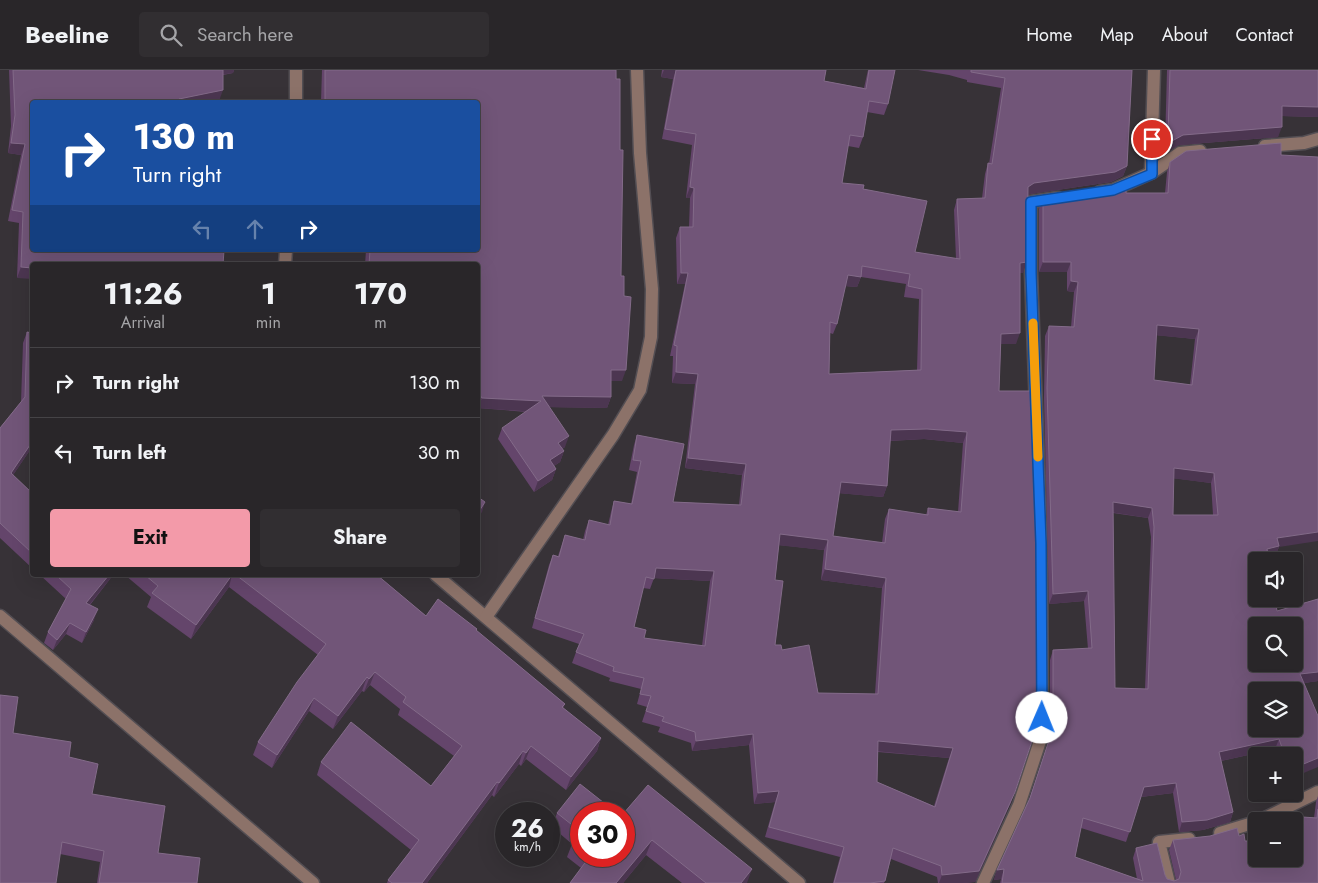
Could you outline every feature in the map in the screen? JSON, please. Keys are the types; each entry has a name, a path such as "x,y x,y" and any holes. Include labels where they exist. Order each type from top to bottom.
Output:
{"street":[{"path":"296,70 296,100"},
{"path":"486,617 613,435 640,390 651,337 652,289 640,153 637,70"},
{"path":"1152,174 1154,70"},
{"path":"1256,147 1304,143 1318,139"},
{"path":"1086,194 1113,190 1152,174 1180,153 1208,150"},
{"path":"983,883 1018,805 1042,735 1041,543 1031,273 1031,202 1068,197"},
{"path":"438,577 800,883"},
{"path":"0,616 313,883"},
{"path":"1278,812 1318,792"},
{"path":"1169,883 1159,842 1205,838 1248,825"}],"building":[{"path":"13,70 223,70 223,90 179,99 189,100 30,100 30,252 224,252 223,262 30,262 30,268 21,267 23,212 12,210 25,144 11,143 15,115"},
{"path":"325,70 616,70 616,79 620,79 620,150 623,150 621,276 624,276 624,296 631,297 626,370 611,370 611,397 542,396 569,436 558,443 564,451 550,460 556,469 538,481 502,428 541,401 482,398 480,395 480,262 369,262 370,252 480,252 480,100 325,100"},
{"path":"676,70 826,70 824,81 866,89 869,70 895,70 888,104 869,101 863,137 850,135 842,183 864,185 863,189 927,201 915,252 960,259 957,199 985,198 988,163 992,164 1005,78 971,72 971,70 1132,70 1127,166 1115,172 1034,183 1028,187 1027,262 1020,263 1020,333 1001,334 999,391 1031,391 1037,533 1038,723 1015,792 979,871 942,875 941,866 893,848 885,881 834,883 844,847 769,827 779,791 758,793 753,734 696,741 695,732 662,721 664,717 646,711 651,696 640,694 644,678 613,671 614,667 576,652 584,634 535,618 553,555 559,557 565,535 585,540 589,520 610,525 614,501 632,504 641,461 633,460 637,435 684,444 673,502 741,505 746,464 688,458 698,374 676,372 677,346 674,345 688,273 681,273 680,227 693,227 694,188 690,187 696,134 665,129","holes":["862,266 910,274 908,286 922,289 921,370 829,374 830,322 837,324 848,275 861,277","927,429 967,432 961,512 928,508 928,515 889,509 885,543 833,536 841,482 887,486 891,430","780,534 828,540 825,569 886,578 878,694 818,693 809,645 782,650 781,645 775,645 783,581 775,580","656,568 714,571 705,646 644,638 646,630 634,627 646,577 654,579","878,741 953,748 935,807 877,782"]},
{"path":"1170,70 1318,70 1318,107 1282,106 1282,127 1183,135 1172,141 1172,134 1168,134"},
{"path":"1281,143 1281,155 1318,157 1318,532 1277,538 1279,546 1267,549 1268,552 1248,552 1248,607 1276,607 1277,611 1291,607 1303,607 1303,603 1318,599 1318,672 1300,674 1318,716 1318,758 1303,764 1303,747 1282,747 1279,739 1219,752 1233,812 1207,820 1182,822 1176,783 1144,787 1130,832 1083,818 1075,857 1143,881 1136,848 1157,843 1165,875 1167,879 1174,881 1179,879 1181,872 1173,840 1210,836 1237,828 1239,836 1244,834 1245,841 1248,841 1248,867 1303,867 1303,817 1317,818 1318,809 1318,883 1002,883 1004,869 997,870 1030,798 1053,728 1053,650 1092,648 1088,591 1053,594 1047,388 1049,326 1074,327 1078,282 1071,281 1071,262 1043,262 1043,199 1118,188 1126,185 1126,193 1168,193 1170,162 1186,151","holes":["1157,325 1199,329 1192,385 1154,380","1174,468 1214,473 1218,515 1173,515","1113,502 1152,508 1154,527 1148,689 1115,688"]},
{"path":"27,332 30,333 30,445 11,473 30,491 30,551 0,523 0,428 25,397"},
{"path":"480,498 485,502 480,510"},
{"path":"58,577 107,577 86,603 98,609 86,632 70,623 57,640 48,632 71,589"},
{"path":"147,577 231,577 196,625 152,593 158,586"},
{"path":"239,577 379,577 426,616 438,599 477,629 565,704 562,707 601,738 571,777 531,746 526,753 523,751 499,783 497,782 422,883 392,883 388,880 419,840 321,762 351,722 431,786 462,746 403,702 406,697 375,672 369,679 367,677 338,716 314,698 277,755 258,742 297,682 326,644"},
{"path":"0,695 18,697 13,733 71,742 69,757 98,764 92,794 165,806 158,853 200,858 197,883 99,883 104,851 62,842 56,883 0,883"},
{"path":"580,784 603,802 570,802 570,823 560,815 560,809"},
{"path":"648,785 752,869 741,883 706,883 652,840 635,860 635,802 633,802"},
{"path":"582,867 629,867 616,883 570,883"}],"slow traffic":[{"path":"1033,323 1038,457"}],"route":[{"path":"1042,718 1041,543 1031,273 1031,202 1113,190 1152,174 1152,139"}]}
